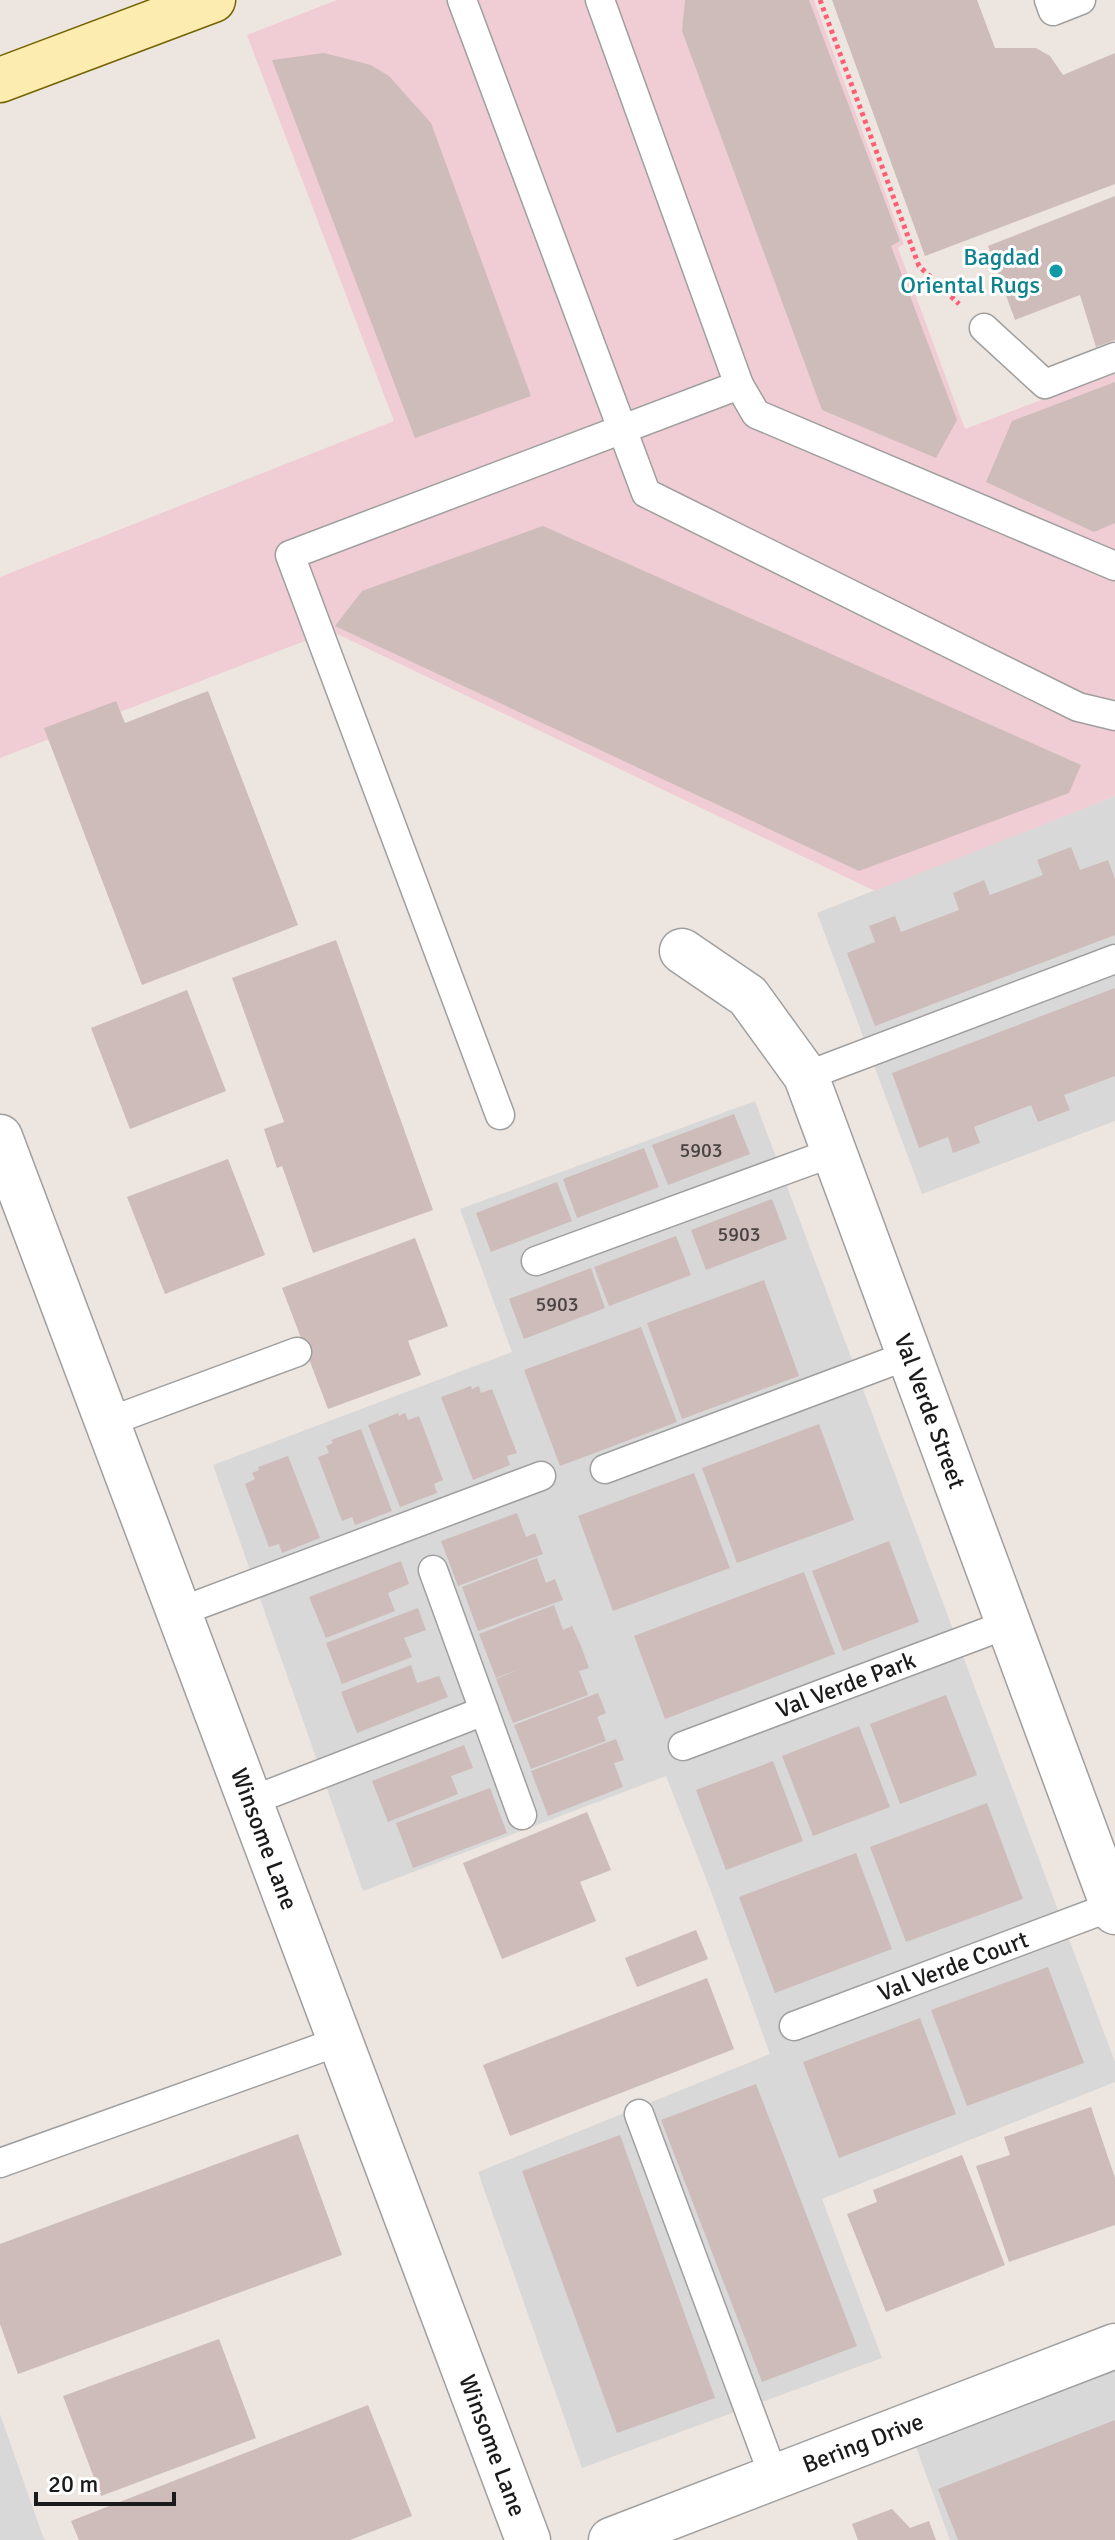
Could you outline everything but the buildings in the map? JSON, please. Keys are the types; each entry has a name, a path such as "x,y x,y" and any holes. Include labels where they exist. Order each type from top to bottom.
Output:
{"main road":[{"path":"0,80 213,0"}],"street":[{"name":"Val Verde Street","path":"682,951 748,996 806,1076 1114,1909"},
{"name":"Winsome Lane","path":"0,1137 528,2540"},
{"name":"Bering Drive","path":"611,2540 1115,2346"}],"lane":[{"path":"462,0 646,493 1078,707 1115,716"},
{"path":"600,0 739,385 756,414 1115,566"},
{"path":"1049,0 1053,11 1081,0"},
{"path":"984,328 1045,384 1115,357"},
{"path":"500,1115 290,555 739,385"},
{"path":"806,1076 1115,959"},
{"path":"536,1261 834,1152"},
{"path":"108,1422 297,1352"},
{"path":"605,1469 909,1355"},
{"path":"179,1612 541,1476"},
{"path":"433,1570 522,1815"},
{"name":"Val Verde Park","path":"683,1746 1008,1624"},
{"path":"251,1801 484,1711"},
{"name":"Val Verde Court","path":"794,2026 1114,1909"},
{"path":"0,2163 340,2041"},
{"path":"639,2114 774,2477"}],"path":[{"path":"820,0 919,266 984,328"}],"shaded area":[{"path":"337,0 814,0 904,244 898,248 965,429 1115,372 1115,796 875,891 331,631 0,758 0,577 394,421 247,35"},
{"path":"1115,796 1115,1121 922,1194 817,913"},
{"path":"755,1101 1115,2062 1115,2082 822,2199 882,2358 582,2468 478,2172 770,2054 712,1894 666,1776 363,1891 213,1465 512,1352 460,1209"},
{"path":"1115,2358 1115,2540 950,2540 912,2436"},
{"path":"0,2414 42,2534 45,2540 0,2540"}],"place":[{"name":"Bagdad Oriental Rugs","path":"1056,271"}]}
